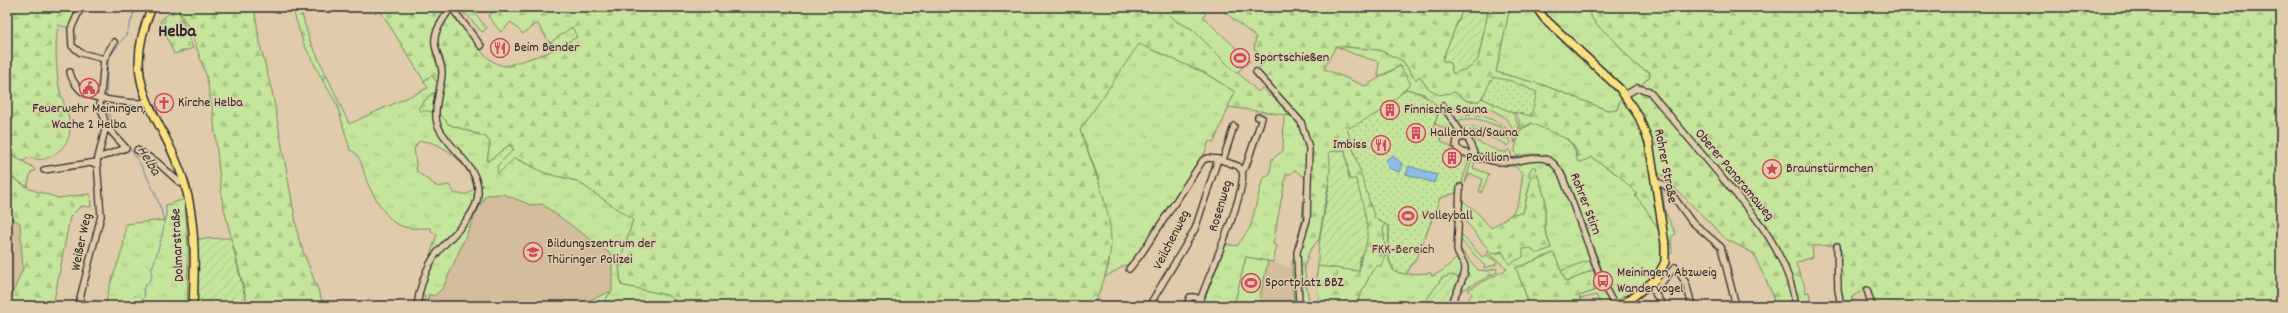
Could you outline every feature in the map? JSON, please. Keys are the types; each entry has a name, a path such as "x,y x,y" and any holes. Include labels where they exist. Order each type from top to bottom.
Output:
{"main road":[{"name":"Dolmarstraße","path":"152,7 142,33 138,55 139,73 147,102 184,183 190,208 193,246 193,306"},
{"name":"Rohrer Straße","path":"1536,7 1544,18 1614,82 1625,95 1644,127 1652,156 1666,252 1661,271 1651,287 1621,306"}],"street":[{"path":"81,7 71,29 72,46 81,53 104,59"},
{"path":"417,306 419,293 433,260 471,213 478,195 475,177 439,129 436,121 442,73 435,46 435,34 451,7 480,46"},
{"path":"44,170 97,160 126,148 106,126 100,110 105,98 104,59 114,42"},
{"path":"70,72 71,77 82,92 105,98 147,102"},
{"path":"1256,72 1301,122 1309,148 1307,220 1297,252 1299,306"},
{"name":"Oberer Panoramaweg","path":"1625,95 1637,88 1649,92 1755,217 1770,238 1785,271 1796,306"},
{"path":"1443,106 1464,137 1469,141 1471,151 1475,155"},
{"name":"Rosenweg","path":"1199,303 1237,202 1242,171 1246,166 1262,118 1258,117"},
{"name":"Weißer Weg","path":"78,306 101,216 97,160 106,126"},
{"name":"Veilchenweg","path":"1149,306 1195,228 1234,126"},
{"name":"Rohrer Stirn","path":"1464,137 1457,140 1457,148 1475,155 1502,163 1539,157 1556,166 1602,282 1615,306"},
{"path":"137,150 157,162 178,182 184,183"},
{"name":"Veilchenweg","path":"1129,269 1141,254 1203,160 1208,158 1221,159"},
{"path":"1221,159 1238,166 1242,171"},
{"path":"1656,183 1666,186 1691,221 1721,247 1736,306"},
{"path":"1449,306 1456,294 1465,269 1458,256 1457,250 1460,187"},
{"path":"1837,246 1838,290 1842,306"},
{"path":"1651,287 1657,288 1675,267 1686,283 1692,306"},
{"path":"1651,287 1663,306"},
{"path":"1867,290 1872,306"},
{"path":"1186,306 1190,297 1195,297 1199,303"}],"shaded area":[{"name":"Bildungszentrum der Thüringer Polizei","path":"503,194 531,205 542,204 612,255 612,291 575,306 426,306 429,294 434,296 443,288 475,215 486,195"},
{"path":"7,215 20,223 23,269 7,306"},
{"path":"1268,261 1292,268 1294,306 1258,306"}],"green space":[{"path":"7,7 79,7 70,28 58,25 56,39 58,81 69,119 69,137 64,146 55,154 46,159 30,157 23,161 13,157 13,154 7,151"},
{"path":"177,7 254,7 261,49 272,91 299,240 324,306 248,306 222,200 213,112 206,75 192,34"},
{"path":"177,7 193,48 174,54 160,21"},
{"path":"292,7 300,7 309,39 327,76 322,79 303,42"},
{"path":"378,7 450,7 474,43 482,52 498,64 506,66 547,53 577,37 572,27 550,43 537,23 523,34 511,22 501,32 488,16 500,7 1162,7 1176,21 1192,29 1258,92 1262,88 1295,116 1228,107 1235,92 1205,73 1139,44 1080,130 1104,198 1110,226 1111,239 1110,257 1106,274 1093,306 1020,306 1016,303 1014,306 682,306 667,295 621,285 619,264 633,220 577,181 545,173 515,158 498,174 497,166 514,149 509,145 487,162 490,142 486,137 448,124 440,115 436,113 420,111 418,108 432,93 436,94 439,84 431,75 424,81"},
{"path":"453,7 469,7 487,28 482,32 465,13 461,17"},
{"path":"1162,7 1197,7 1206,14 1203,17 1250,61 1236,73 1192,29 1176,21"},
{"name":"FKK-Bereich","path":"1218,7 1464,7 1442,60 1450,63 1453,73 1478,59 1489,7 1510,7 1496,72 1543,85 1607,110 1617,110 1621,98 1632,95 1650,76 1650,72 1634,63 1614,40 1598,26 1592,18 1588,7 2281,7 2281,306 1874,306 1868,288 1853,296 1850,306 1843,306 1840,294 1840,245 1812,246 1813,257 1796,263 1806,293 1809,292 1811,306 1774,306 1773,295 1753,253 1726,239 1660,173 1654,186 1661,234 1644,206 1635,196 1637,194 1618,175 1591,157 1582,162 1577,161 1576,149 1569,140 1531,123 1521,129 1520,123 1514,111 1489,88 1479,101 1467,101 1455,92 1439,95 1428,88 1419,76 1416,80 1403,61 1379,50 1336,46 1324,69 1365,86 1400,66 1411,84 1351,140 1352,143 1437,198 1459,192 1440,198 1418,255 1406,274 1395,272 1389,260 1389,226 1385,223 1383,230 1385,246 1380,247 1380,253 1385,255 1381,266 1377,266 1372,271 1355,306 1320,306 1316,278 1318,266 1359,271 1367,227 1349,179 1345,150 1330,152 1331,169 1319,239 1309,252 1304,267 1309,303 1307,306 1300,306 1297,252 1307,220 1310,170 1304,125 1260,72 1259,68 1267,60 1254,49 1256,37"},
{"path":"1464,7 1489,7 1478,59 1471,67 1453,74 1450,63 1442,60"},
{"path":"1510,7 1527,12 1541,7 1546,12 1552,7 1588,7 1592,18 1598,26 1614,40 1634,63 1650,72 1650,76 1632,95 1621,98 1617,110 1607,110 1543,85 1496,72"},
{"path":"1510,7 1533,7 1534,11 1527,12"},
{"path":"572,26 577,37 555,49 550,43"},
{"path":"1139,43 1205,73 1235,92 1214,142 1209,141 1203,158 1136,259 1105,277 1109,262 1110,234 1098,177 1080,130"},
{"path":"1336,46 1379,50 1403,61 1415,79 1419,76 1428,88 1455,92 1467,101 1479,101 1482,98 1513,113 1519,127 1515,143 1512,127 1506,119 1491,110 1481,107 1452,110 1452,113 1450,113 1458,134 1435,124 1439,110 1424,94 1406,89 1400,66 1378,77 1379,62 1354,54"},
{"path":"431,75 439,84 436,94 432,93 421,104 444,117 448,124 486,137 490,142 487,161 509,145 515,149 497,166 514,158 545,173 577,181 633,220 619,264 621,285 667,295 682,306 600,306 612,291 612,255 542,204 531,205 503,194 486,195 475,215 443,288 434,296 429,294 426,306 423,306 425,297 422,293 433,256 431,253 437,234 431,231 431,228 401,226 393,221 385,212 368,184 360,159 350,150 337,104 322,79 327,76 349,124 428,88 424,81","holes":["418,142 431,142 456,157 468,172 474,188 468,194 455,194 449,185 438,187 417,172 414,149"]},
{"path":"1493,77 1511,81 1537,92 1531,116 1515,112 1513,113 1482,98"},
{"name":"FKK-Bereich","path":"1406,89 1421,94 1433,102 1439,110 1432,130 1438,132 1442,142 1451,147 1454,154 1469,159 1459,192 1440,198 1418,255 1406,274 1395,272 1389,260 1389,226 1375,219 1347,129 1382,111"},
{"path":"1292,108 1310,147 1300,306 1294,306 1292,264 1302,221 1305,178 1295,170 1290,174 1286,174 1273,244 1277,246 1273,262 1246,257 1234,306 1202,306 1226,244 1237,246 1250,228 1263,178 1270,175 1272,159 1283,151 1284,115 1294,116"},
{"path":"1456,115 1458,117 1470,115 1481,116 1503,126 1504,125 1507,131 1503,131 1504,129 1477,119 1459,120 1459,123 1455,117"},
{"path":"1531,122 1566,139 1571,144 1576,157 1582,162 1591,157 1618,175 1637,194 1636,196 1648,212 1659,231 1664,252 1658,272 1652,280 1644,286 1626,297 1624,295 1619,300 1611,294 1586,228 1591,227 1590,224 1585,226 1564,171 1560,165 1555,160 1543,155 1530,154 1516,156 1515,148 1521,129 1530,125"},
{"path":"1462,128 1480,128 1506,139 1506,137 1508,137 1510,144 1506,146 1506,144 1476,131 1470,130 1467,133"},
{"path":"1473,137 1475,138 1474,140 1500,152 1507,152 1510,150 1512,157 1497,160 1482,156 1482,154 1479,155 1472,148 1471,139"},
{"path":"1345,150 1349,179 1356,179 1366,220 1367,241 1365,250 1360,257 1359,271 1318,266 1318,252 1329,181 1329,152"},
{"path":"7,151 34,168 35,171 31,172 27,187 7,174"},
{"path":"1472,158 1482,161 1481,163 1475,161 1473,168 1489,174 1481,193 1479,191 1483,179 1470,174 1465,183"},
{"path":"1538,159 1548,162 1559,175 1612,306 1601,306 1596,295 1579,299 1579,296 1594,291 1594,281 1597,280 1589,260 1561,271 1554,253 1516,268 1528,301 1526,306 1464,306 1472,294 1468,290 1507,269 1487,253 1489,250 1493,254 1531,247 1551,248 1545,230 1545,198 1536,171 1531,179 1523,213 1512,214 1519,201 1523,173 1514,166 1504,166 1505,164"},
{"path":"1532,167 1535,167 1545,198 1545,230 1551,248 1536,254 1531,248 1523,249 1523,257 1509,264 1502,251 1492,254 1459,213 1460,199 1475,210 1491,228 1512,214 1523,213 1531,179 1529,173"},
{"path":"7,174 30,189 58,198 90,194 91,207 81,206 70,217 53,306 7,306 23,269 20,223 7,215"},
{"path":"1662,188 1665,212 1676,234 1671,237 1672,253 1669,254 1658,189"},
{"path":"185,199 188,251 187,306 106,306 107,295 123,245 125,224 166,220 166,205"},
{"path":"1385,223 1389,226 1389,260 1393,270 1406,274 1431,273 1432,276 1442,271 1456,259 1464,266 1460,278 1442,278 1422,306 1355,306 1372,271 1377,266 1380,247 1385,245 1383,230"},
{"path":"1461,234 1482,257 1485,255 1496,261 1497,264 1484,268 1485,266 1460,239"},
{"path":"231,238 247,306 195,306 195,239"},
{"path":"1458,246 1478,270 1488,271 1496,268 1497,272 1461,291 1459,289 1466,269 1459,255"},
{"path":"1554,253 1566,282 1593,270 1597,281 1594,282 1594,291 1579,296 1581,306 1530,306 1516,268"},
{"name":"Sportplatz BBZ","path":"1246,257 1268,261 1258,306 1234,306"},
{"path":"1589,260 1593,270 1566,282 1561,271"},
{"path":"1451,275 1460,278 1448,306 1422,306 1442,278"},
{"path":"612,291 600,306 575,306"}],"water":[{"path":"1392,155 1402,164 1399,172 1388,168 1386,160"},
{"path":"1409,166 1437,175 1434,183 1406,174"}],"waterway":[{"name":"Helba","path":"106,96 108,59 126,35 136,7"},
{"name":"Helba","path":"106,101 113,129"},
{"name":"Helba","path":"127,145 150,183 160,206 164,224 161,240 151,271 152,277 143,289 145,296 136,306"}],"place":[{"name":"Beim Bender","path":"500,48"},
{"name":"Sportschießen","path":"1240,58"},
{"name":"Feuerwehr Meiningen, Wache 2 Helba","path":"89,88"},
{"name":"Kirche Helba","path":"164,103"},
{"name":"Finnische Sauna","path":"1390,110"},
{"name":"Hallenbad/Sauna","path":"1416,133"},
{"name":"Imbiss","path":"1381,145"},
{"name":"Pavillion","path":"1452,158"},
{"name":"Braunstürmchen","path":"1772,169"},
{"name":"Volleyball","path":"1408,216"},
{"name":"Bildungszentrum der Thüringer Polizei","path":"533,252"},
{"name":"Meiningen, Abzweig Wandervogel","path":"1603,281"},
{"name":"Sportplatz BBZ","path":"1251,283"}],"district":[{"name":"Helba","path":"177,32"}]}
